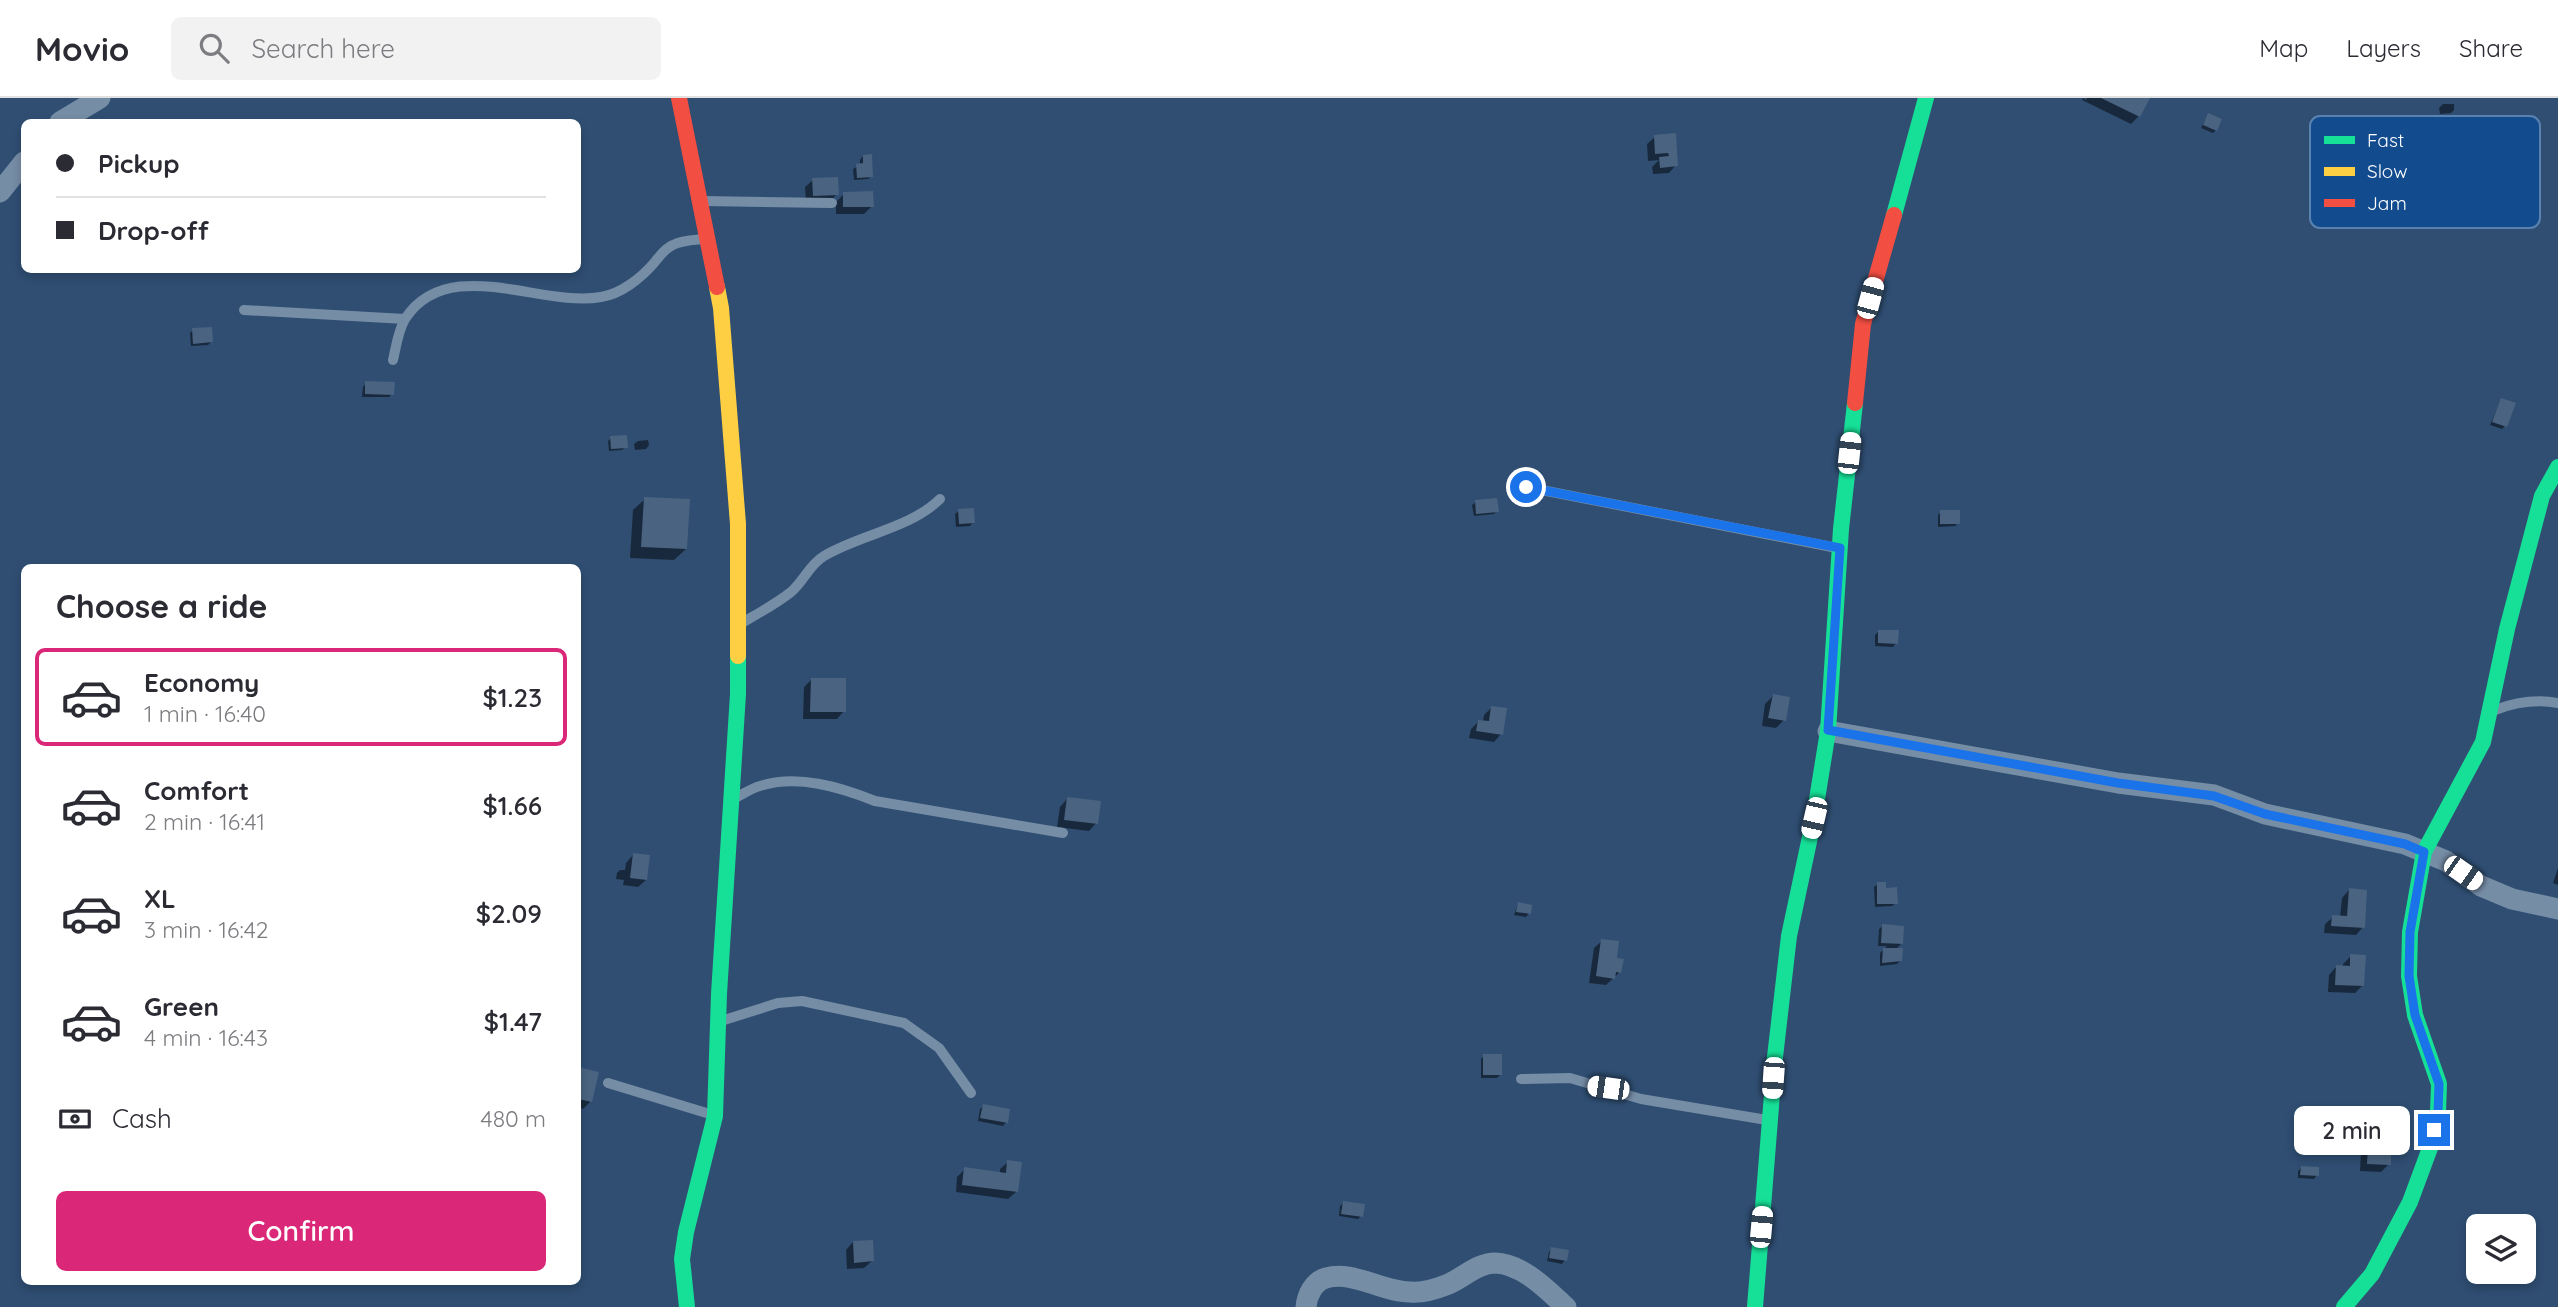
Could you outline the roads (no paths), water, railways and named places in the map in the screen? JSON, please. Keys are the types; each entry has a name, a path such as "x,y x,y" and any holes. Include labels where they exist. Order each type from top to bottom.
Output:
{"street":[{"path":"65,119 100,98"},
{"path":"678,98 721,308 738,524 738,694 718,1022 715,1116 686,1232 682,1259 687,1307"},
{"path":"1755,1307 1789,936 1814,818 1828,730 1840,548 1863,324 1926,98"},
{"path":"0,192 21,166"},
{"path":"2344,1307 2372,1274 2410,1202 2430,1148 2438,1112 2439,1084 2415,1015 2409,976 2410,932 2424,852 2483,742 2507,629 2542,496 2558,467"},
{"path":"1828,730 2118,783 2214,796 2265,814 2405,844 2446,861 2481,886 2502,895 2558,909"},
{"path":"1306,1307 1312,1287 1324,1278 1342,1277 1410,1293 1446,1285 1473,1270 1493,1263 1503,1264 1536,1279 1566,1307"}],"lane":[{"path":"699,201 832,203"},
{"path":"393,360 405,319 431,296 448,288 468,286 600,298 617,293 628,285 672,245 707,239"},
{"path":"244,310 405,319"},
{"path":"1526,487 1840,548"},
{"path":"738,625 793,590 809,567 818,560 845,544 919,516 940,499"},
{"path":"2489,712 2511,704 2540,700 2558,703"},
{"path":"732,799 760,786 796,780 850,791 875,801 1063,833"},
{"path":"718,1022 778,1003 802,1001 904,1023 939,1048 971,1093"},
{"path":"1521,1079 1570,1078 1641,1099 1770,1121"},
{"path":"608,1083 715,1116"}]}
